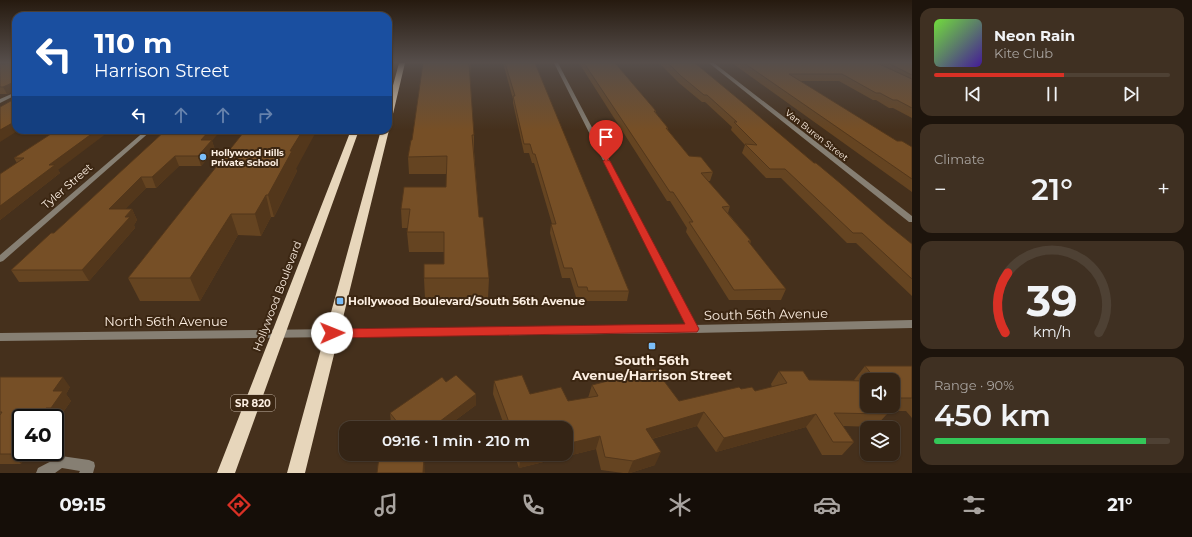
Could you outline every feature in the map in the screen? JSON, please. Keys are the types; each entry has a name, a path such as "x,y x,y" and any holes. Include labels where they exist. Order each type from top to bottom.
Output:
{"highway":[{"path":"392,102 396,85"},
{"name":"Hollywood Boulevard","path":"226,473 354,134"},
{"path":"296,473 384,134"}],"street":[{"path":"567,85 693,329"},
{"name":"Van Buren Street","path":"739,85 912,220"},
{"path":"0,101 12,95"},
{"name":"Tyler Street","path":"0,259 144,134"},
{"name":"South 56th Avenue","path":"332,333 693,329 912,324"},
{"name":"North 56th Avenue","path":"0,337 332,333"},
{"path":"43,473 62,462 89,466 86,473"}],"building":[{"path":"420,85 471,85 474,135 472,135 479,217 483,217 489,278 424,278 424,264 444,264 444,232 407,232 410,209 401,209 404,187 446,187 447,156 408,157"},
{"path":"512,85 544,85 629,291 588,291 587,287 578,287 572,268 564,268 551,224 556,224 535,154 533,154 530,144 524,144 513,96 515,96"},
{"path":"599,85 634,85 656,111 654,111 689,156 701,157 713,172 701,173 730,206 722,207 751,241 748,241 786,289 734,290 689,222 693,222 673,192 670,192"},
{"path":"692,85 722,85 912,244 912,279 862,233 853,233 785,169 770,169 745,144 757,145 734,122 737,122 707,95 704,95"},
{"path":"776,85 807,85 897,141 902,141 912,147 912,179"},
{"path":"862,85 912,85 912,108 897,100 893,100 880,93 876,93"},
{"path":"12,100 12,123 0,130 0,107"},
{"path":"51,134 92,134 49,165 55,165 0,206 0,174 24,158 14,158"},
{"path":"162,134 206,134 201,140 212,140 198,156 175,156 152,177 141,177 109,209 132,209 125,217 130,217 82,270 11,270 51,233 54,233"},
{"path":"242,134 301,134 290,151 292,151 268,195 266,195 255,214 231,214 190,278 128,278"},
{"path":"865,366 912,366 912,398 900,398 900,373 870,373"},
{"path":"655,369 679,401 739,387 741,389 752,387 755,391 787,383 779,371 803,371 809,380 860,381 860,413 887,414 834,413 854,442 833,442 816,414 724,438 704,412 646,429 661,452 633,461 605,457 600,436 573,442 573,421 508,421 494,381 522,375 530,394 561,387 568,401 598,396 592,385"},
{"path":"456,375 476,394 440,421 396,421 390,413 442,377 446,382"},
{"path":"0,377 63,377 53,391 63,391 51,408 12,409 12,454 0,454 0,415 2,412 0,412"},
{"path":"378,461 424,461 423,473 377,473"}],"place":[{"name":"Hollywood Hills Private School","path":"203,157"},
{"name":"Hollywood Boulevard/South 56th Avenue","path":"340,301"},
{"name":"South 56th Avenue/Harrison Street","path":"652,346"}],"route":[{"path":"332,333 693,329 606,161"}]}
